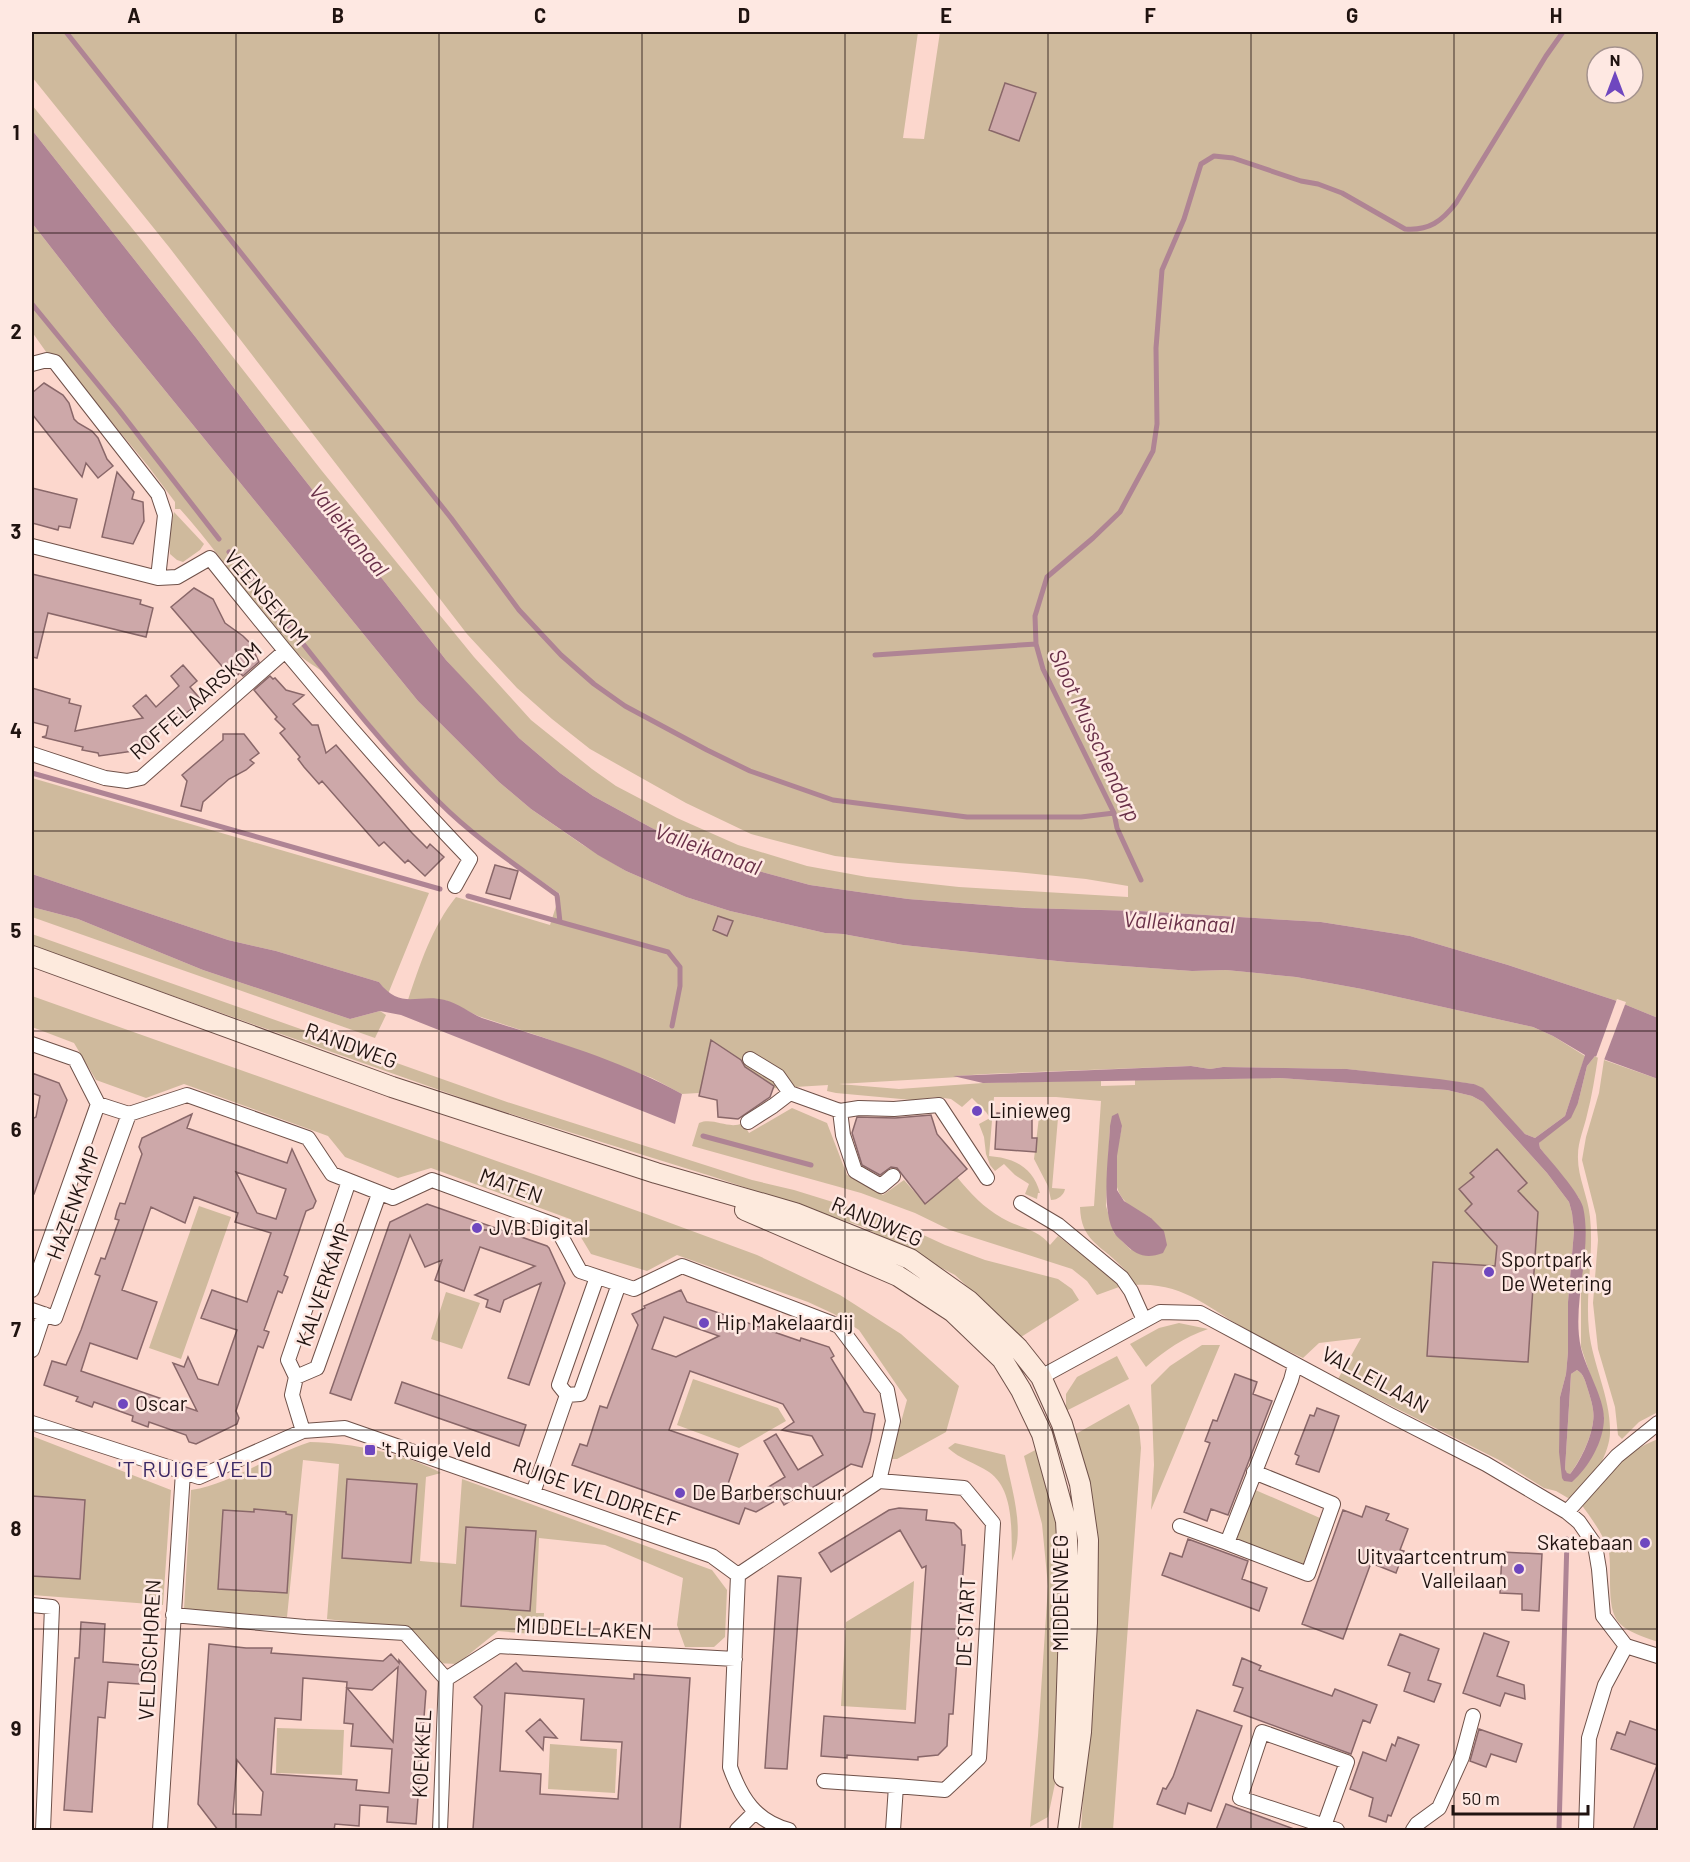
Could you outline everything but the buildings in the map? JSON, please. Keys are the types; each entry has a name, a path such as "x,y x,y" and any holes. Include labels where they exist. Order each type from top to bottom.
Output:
{"main road":[{"name":"RANDWEG","path":"32,956 392,1087 656,1173 795,1213 910,1259 969,1301 1018,1348 1041,1377"},
{"name":"RANDWEG","path":"656,1173 898,1276 953,1312 1002,1359 1021,1390"},
{"name":"VALLEILAAN","path":"1021,1390 1041,1377"},
{"name":"MIDDENWEG","path":"1041,1377 1062,1424 1080,1484 1088,1540 1087,1623 1081,1732 1068,1823"},
{"name":"MIDDENWEG","path":"1021,1390 1042,1434 1066,1521 1070,1598 1064,1787 1068,1823"}],"street":[{"path":"32,364 46,360 55,362 158,494 165,515 158,578 32,546"},
{"name":"VEENSEKOM","path":"158,578 177,577 210,558 284,652 404,790 470,859 455,886"},
{"name":"ROFFELAARSKOM","path":"32,754 105,778 127,781 141,778 284,652"},
{"path":"32,1044 75,1059 98,1104 129,1114"},
{"path":"750,1059 778,1076 790,1093 840,1111 859,1108 939,1105 987,1178"},
{"path":"748,1122 790,1093"},
{"name":"MATEN","path":"129,1114 187,1095 308,1138 332,1174 379,1194 393,1198 432,1180 555,1225 580,1270 597,1277 634,1289 682,1266 838,1326 887,1390 893,1421 879,1481"},
{"name":"HAZENKAMP","path":"32,1290 98,1104"},
{"path":"840,1111 843,1135 855,1171 881,1186 893,1176"},
{"name":"HAZENKAMP","path":"38,1312 55,1318 129,1114"},
{"name":"KALVERKAMP","path":"303,1431 292,1395 296,1377 288,1360 349,1181"},
{"name":"KALVERKAMP","path":"296,1377 317,1368 379,1194"},
{"path":"1021,1203 1058,1225 1122,1278 1131,1291 1144,1320"},
{"path":"567,1395 559,1385 597,1277"},
{"path":"567,1395 580,1394 619,1284"},
{"path":"32,1350 38,1312"},
{"name":"VALLEILAAN","path":"1041,1377 1160,1312 1200,1313 1492,1467 1567,1512 1579,1522 1595,1545 1603,1616 1626,1646"},
{"path":"1227,1543 1295,1365"},
{"path":"533,1493 567,1395"},
{"name":"RUIGE VELDDREEF","path":"32,1423 199,1477 303,1431 345,1428 712,1556 738,1575"},
{"path":"1567,1512 1617,1456 1659,1423"},
{"name":"VELDSCHOREN","path":"160,1830 183,1472"},
{"path":"1180,1526 1308,1574 1334,1504 1254,1472"},
{"path":"789,1830 774,1826 755,1812 739,1791 730,1767 738,1575 879,1481"},
{"name":"DE START","path":"824,1781 945,1790 979,1758 993,1523 964,1488 879,1481"},
{"path":"32,1605 52,1607 43,1830"},
{"path":"173,1616 305,1628 405,1633 446,1679"},
{"name":"MIDDELLAKEN","path":"446,1679 498,1646 735,1659"},
{"path":"1586,1830 1589,1738 1605,1685 1626,1646 1659,1656"},
{"name":"KOEKKEL","path":"440,1830 446,1679"},
{"path":"1413,1830 1439,1808 1462,1757 1473,1716"},
{"path":"1262,1732 1347,1762 1330,1828 1240,1798 1262,1732"},
{"path":"893,1830 896,1786"},
{"path":"737,1830 755,1812"},
{"path":"32,1830 38,1830"}],"shaded area":[{"path":"32,32 918,32 903,138 924,139 940,32 1658,32 1658,1018 1614,1000 1410,936 1321,922 1139,911 1026,908 908,899 810,885 747,868 682,843 650,827 593,796 560,773 519,738 446,660 32,130 32,105 144,243 322,471 474,657 531,720 592,769 616,786 677,818 738,845 807,866 867,877 959,887 1128,897 1128,886 1086,879 835,856 751,834 686,803 590,749 517,688 467,634 169,247 32,77"},
{"path":"32,223 110,323 418,701 499,782 531,809 626,871 686,897 730,911 825,933 903,945 1067,962 1192,971 1226,970 1296,977 1362,989 1533,1027 1553,1036 1585,1056 1565,1116 1535,1138 1525,1134 1474,1084 1347,1069 1223,1067 1210,1069 1191,1066 986,1074 839,1084 899,1089 983,1083 1101,1080 1101,1086 1135,1085 1135,1080 1280,1078 1447,1090 1472,1096 1483,1102 1547,1173 1569,1202 1572,1213 1574,1231 1568,1302 1568,1352 1566,1374 1560,1397 1564,1481 1596,1449 1604,1417 1581,1347 1581,1282 1584,1243 1579,1198 1540,1148 1539,1143 1578,1103 1587,1066 1595,1056 1598,1057 1579,1145 1578,1163 1589,1209 1591,1231 1589,1331 1608,1407 1610,1433 1604,1457 1590,1482 1579,1494 1568,1498 1556,1491 1544,1488 1499,1460 1338,1379 1361,1338 1319,1343 1303,1358 1255,1335 1182,1292 1152,1285 1135,1285 1123,1268 1088,1235 1081,1218 1080,1207 1094,1206 1101,1101 1056,1097 994,1097 989,1156 1007,1159 1027,1170 1037,1184 1040,1193 1037,1199 1025,1194 1029,1184 1004,1164 995,1171 990,1165 979,1124 990,1118 972,1098 962,1107 951,1099 936,1097 912,1100 836,1093 827,1091 828,1085 682,1094 652,1078 478,1016 445,1000 408,1000 433,933 456,897 550,925 560,894 494,848 457,818 423,784 328,676 295,651 195,526 180,509 175,509 175,502 148,466 63,363 49,356 32,332","holes":["1110,1126 1122,1126 1115,1164 1118,1191 1129,1205 1151,1218 1131,1250 1114,1233 1106,1206"]},
{"path":"174,512 204,544 200,550 183,562 170,554 169,535"},
{"path":"32,778 429,893 388,994 379,982 276,951 228,940 32,874"},
{"path":"32,907 78,919 203,970 350,1019 380,1011 386,1015 375,1038 32,917"},
{"path":"32,934 507,1102 752,1180 794,1190 891,1220 945,1245 985,1260 1058,1279 1072,1289 1079,1300 1021,1337 955,1275 863,1227 714,1177 476,1103 32,946"},
{"path":"32,996 757,1255 840,1295 901,1334 959,1386 946,1432 897,1459 891,1459 907,1400 859,1330 834,1314 808,1302 677,1255 647,1271 591,1254 570,1219 431,1168 398,1178 345,1157 328,1136 184,1084 146,1098 96,1080 74,1043 32,1027"},
{"path":"1604,1060 1658,1079 1658,1412 1639,1422 1622,1439 1618,1435 1615,1407 1598,1349 1593,1303 1598,1240 1596,1215 1582,1160 1599,1093"},
{"path":"792,1108 827,1123 847,1175 883,1195 904,1180 925,1204 957,1177 978,1200 995,1214 1034,1232 1050,1245 1058,1236 1111,1277 1119,1287 1097,1295 1087,1281 1072,1269 950,1230 915,1213 861,1193 692,1146 699,1123 710,1121 737,1125 743,1123 749,1133"},
{"path":"1039,1117 1058,1118 1052,1188 1065,1189 1060,1197 1054,1200 1051,1200 1048,1186 1034,1159"},
{"path":"199,1206 231,1217 181,1359 149,1348"},
{"path":"446,1292 480,1303 462,1349 431,1339"},
{"path":"1179,1323 1208,1329 1175,1345 1146,1367 1130,1344 1159,1328"},
{"path":"1202,1345 1220,1345 1151,1510 1154,1465 1151,1385 1170,1366"},
{"path":"1117,1356 1129,1379 1066,1411 1066,1394 1077,1377"},
{"path":"1577,1370 1585,1381 1592,1406 1592,1429 1574,1469 1567,1474 1565,1469 1571,1374"},
{"path":"693,1379 778,1408 786,1421 739,1448 677,1425"},
{"path":"1129,1404 1139,1427 1141,1448 1113,1830 1081,1830 1091,1670 1074,1435"},
{"path":"32,1436 171,1490 163,1605 32,1595"},
{"path":"1658,1439 1658,1642 1632,1632 1618,1621 1611,1604 1609,1552 1601,1533 1581,1504 1624,1458"},
{"path":"310,1442 343,1444 377,1450 411,1460 441,1473 426,1477 420,1561 456,1564 462,1479 712,1570 727,1590 725,1637 714,1647 685,1647 677,1625 683,1578 605,1545 539,1538 536,1613 544,1613 543,1635 498,1631 457,1664 435,1663 406,1629 327,1619 339,1464 303,1460 287,1617 184,1609 191,1490 237,1475"},
{"path":"955,1443 1005,1455 1018,1522 1016,1549 1012,1561 1010,1513 1003,1490 989,1472 948,1448"},
{"path":"1039,1448 1059,1521 1061,1638 1057,1774 1048,1817 1030,1827 1048,1586 1042,1524 1024,1456"},
{"path":"1253,1489 1320,1518 1303,1565 1235,1538"},
{"path":"914,1581 906,1710 841,1706 846,1622"},
{"path":"277,1728 344,1730 342,1775 276,1773"},
{"path":"550,1744 617,1749 615,1793 548,1789"}],"water":[{"name":"Valleikanaal","path":"32,130 446,660 519,738 560,773 593,796 682,843 747,868 810,885 908,899 1025,908 1139,911 1321,922 1410,936 1614,1000 1658,1018 1658,1079 1595,1056 1587,1066 1578,1103 1571,1118 1539,1143 1540,1148 1571,1185 1583,1207 1586,1241 1578,1314 1579,1331 1581,1348 1601,1402 1604,1418 1598,1444 1584,1469 1572,1482 1564,1481 1559,1452 1560,1397 1566,1374 1568,1352 1568,1302 1574,1231 1569,1202 1547,1173 1483,1102 1472,1096 1447,1090 1280,1078 983,1083 953,1076 1191,1066 1210,1069 1223,1067 1347,1069 1474,1084 1483,1088 1525,1134 1535,1138 1565,1116 1585,1055 1533,1027 1362,989 1296,977 1226,970 1192,971 1067,962 903,945 825,933 730,911 686,897 626,871 598,855 531,809 499,782 418,701 110,323 32,223","holes":["1577,1370 1588,1390 1593,1418 1587,1443 1570,1474 1565,1469 1571,1374"]},
{"path":"32,874 228,940 276,951 379,982 387,991 402,999 435,998 450,1001 482,1018 609,1061 682,1094 675,1124 401,1015 380,1011 350,1019 203,970 78,919 32,907"},
{"path":"1118,1113 1122,1126 1117,1156 1117,1190 1124,1201 1151,1218 1164,1231 1167,1245 1163,1253 1157,1255 1142,1255 1129,1248 1116,1235 1110,1224 1107,1166 1112,1116"}],"pier":[{"path":"1617,999 1626,1002 1604,1060 1596,1057"}],"waterway":[{"path":"66,32 451,518 519,610 561,655 594,684 625,706 750,771 833,800 967,817 1081,817 1114,813"},
{"name":"Sloot Musschendorp","path":"1141,880 1117,828 1114,813 1043,669 1036,644 1035,616 1047,577 1120,512 1153,451 1157,424 1156,348 1162,270 1184,219 1201,164 1214,156 1233,158 1342,193 1405,229 1428,226 1440,220 1456,203 1563,32"},
{"path":"32,304 118,409 219,539"},
{"path":"229,552 357,711 411,773 467,828 557,895 560,922 668,952 680,967 680,986 672,1026"},
{"path":"875,655 1036,644"},
{"path":"32,773 440,889"},
{"path":"468,896 560,922"},
{"path":"703,1136 811,1165"},
{"path":"1559,1830 1567,1539"}],"place":[{"name":"Linieweg","path":"977,1111"},
{"name":"JVB Digital","path":"477,1228"},
{"name":"Sportpark De Wetering","path":"1489,1272"},
{"name":"Hip Makelaardij","path":"704,1323"},
{"name":"Oscar","path":"123,1404"},
{"name":"'t Ruige Veld","path":"370,1450"},
{"name":"De Barberschuur","path":"680,1493"},
{"name":"Skatebaan","path":"1645,1543"},
{"name":"Uitvaartcentrum Valleilaan","path":"1519,1569"}],"district":[{"name":"'T RUIGE VELD","path":"196,1469"}]}
